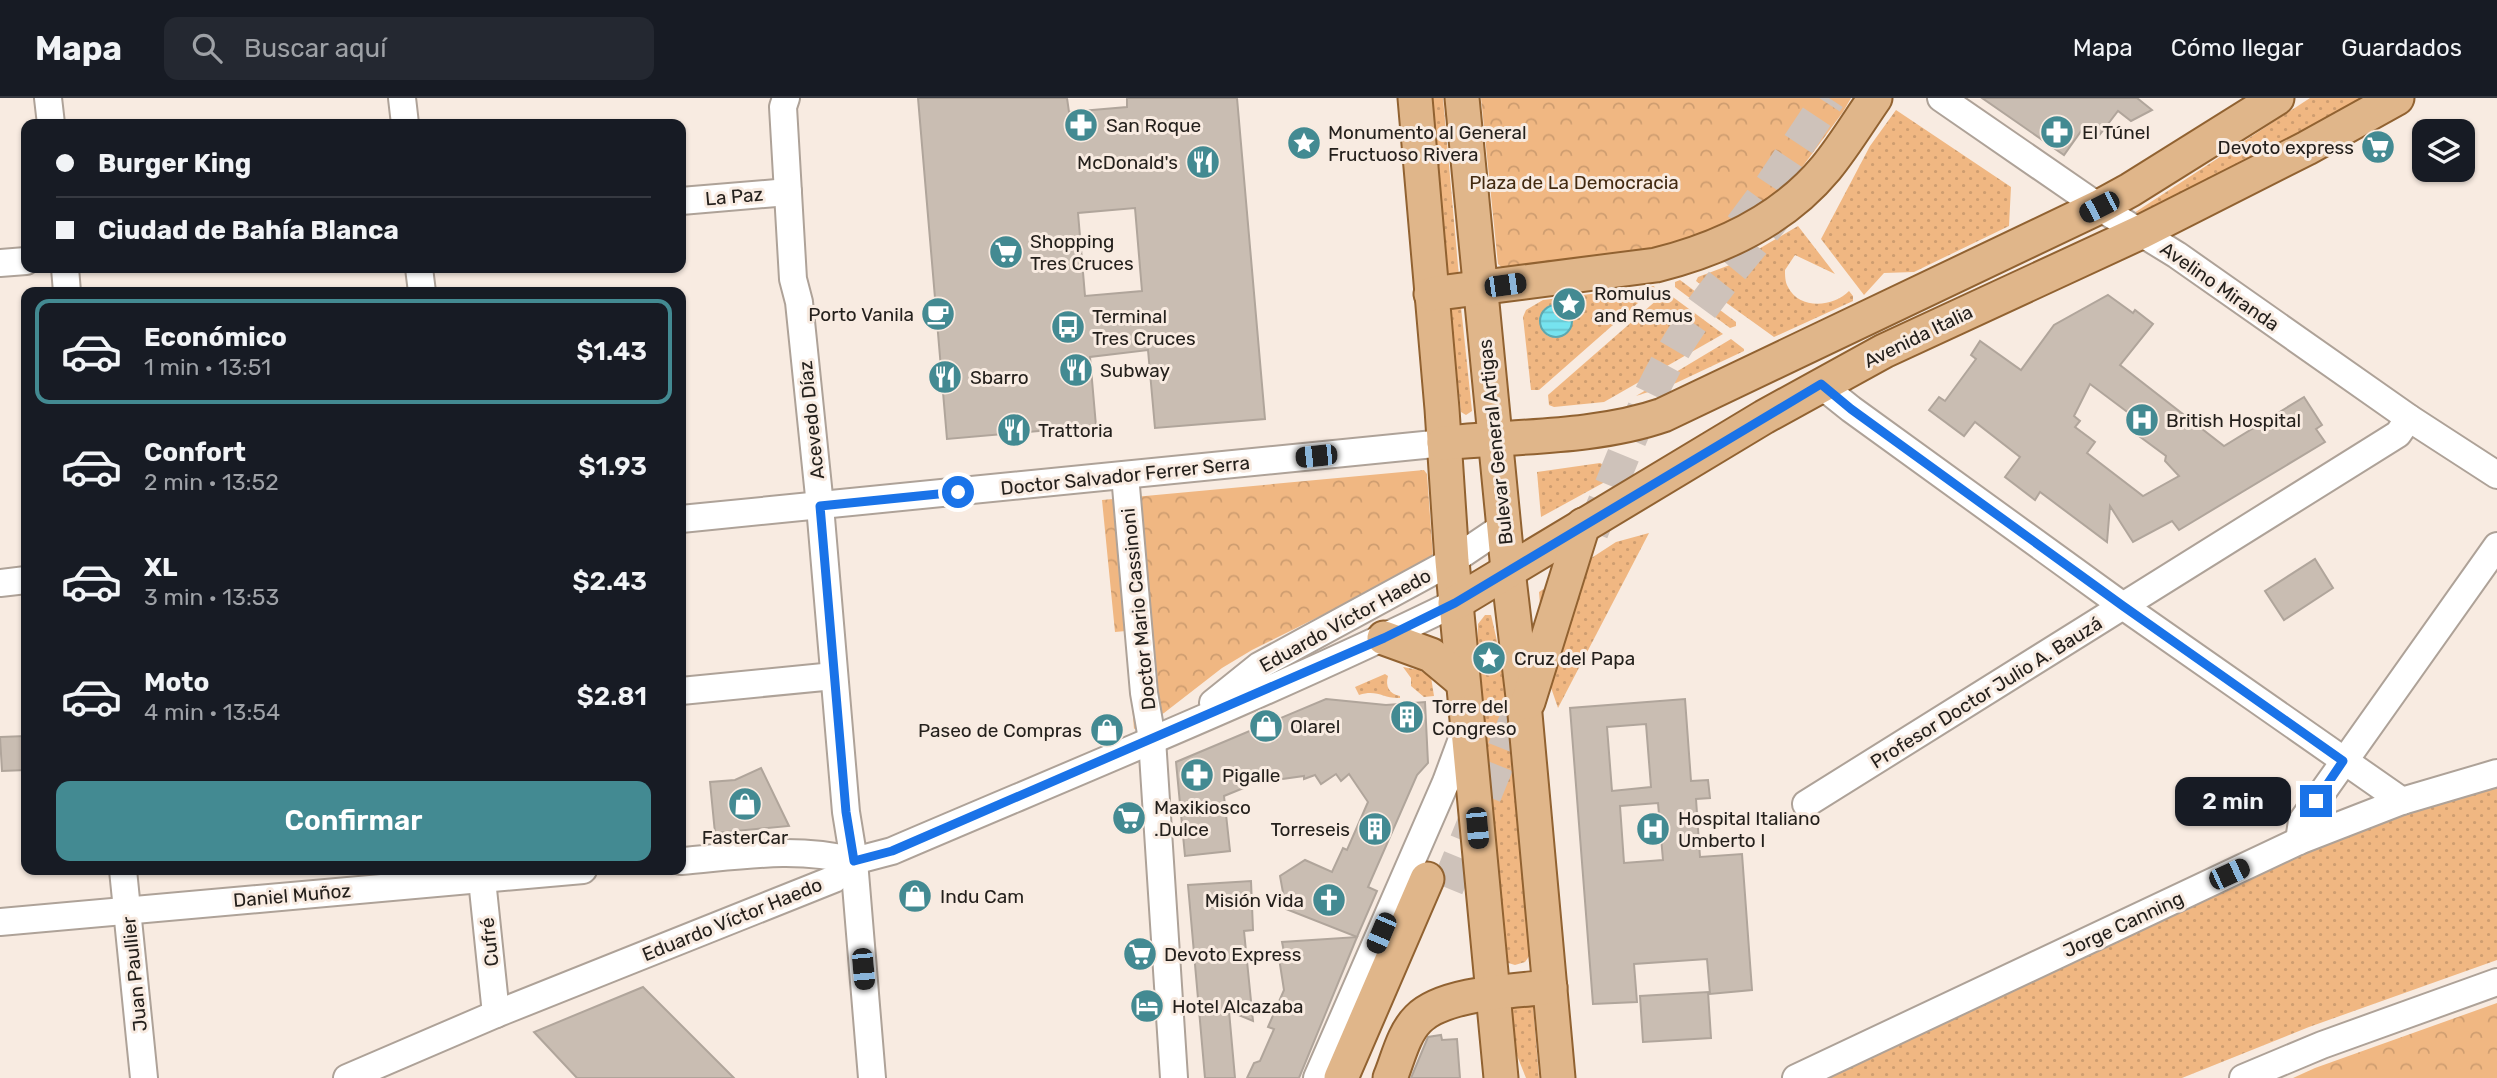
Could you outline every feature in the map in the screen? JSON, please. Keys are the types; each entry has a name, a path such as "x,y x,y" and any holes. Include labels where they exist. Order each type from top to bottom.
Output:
{"main road":[{"path":"1415,98 1444,443 1451,561 1501,1078"},
{"name":"Bulevar General Artigas","path":"1462,98 1508,570 1525,714 1558,1078"},
{"path":"1432,294 1656,265 1704,251 1750,231 1797,196 1825,169 1875,98"},
{"name":"Avenida Italia","path":"1444,443 1601,429 1636,424 1663,415 2099,207 2277,98"},
{"name":"Avenida Italia","path":"1455,603 1821,384 1884,351 2141,232 2307,148 2397,98"},
{"path":"1525,714 1583,525"},
{"path":"1384,638 1431,655 1462,681"},
{"path":"1341,1078 1437,883 1365,1078"},
{"path":"1390,1078 1409,1030 1430,1009 1447,1001 1550,986"},
{"path":"1498,1042 1514,1066 1518,1078"}],"street":[{"path":"48,98 50,119"},
{"path":"402,98 404,119"},
{"name":"Acevedo Díaz","path":"786,98 783,107 793,279 799,302 820,506 872,1078"},
{"name":"Avelino Miranda","path":"1941,98 2497,475"},
{"name":"La Paz","path":"686,201 788,192"},
{"path":"0,263 21,261"},
{"path":"1821,384 1851,409 2123,606 2402,801"},
{"name":"Profesor Doctor Julio A. Bauzá","path":"1806,804 2398,435 2410,418"},
{"name":"Doctor Salvador Ferrer Serra","path":"686,519 1444,443"},
{"name":"Doctor Mario Cassinoni","path":"1125,475 1144,693 1152,739 1174,1078"},
{"name":"Eduardo Víctor Haedo","path":"1191,722 1259,666 1451,561 1504,526"},
{"path":"2299,841 2302,821 2497,547"},
{"path":"0,583 21,581"},
{"name":"Eduardo Víctor Haedo","path":"346,1078 496,1013 834,879 854,861 892,851 1384,638 1455,603"},
{"path":"686,691 834,676"},
{"path":"1317,1078 1446,782 1467,723"},
{"name":"Jorge Canning","path":"1796,1078 2299,841 2402,801 2497,773"},
{"path":"686,861 788,851 825,854 854,861"},
{"name":"Juan Paullier","path":"124,875 144,1078"},
{"name":"Daniel Muñoz","path":"0,922 472,875"},
{"name":"Cufré","path":"482,875 496,1013"},
{"path":"2243,1078 2322,1045 2497,982"}],"green space":[{"path":"1432,98 1443,98 1459,277 1447,278"},
{"name":"Plaza de La Democracia","path":"1481,98 1851,98 1803,166 1769,204 1704,242 1506,271 1498,264"},
{"path":"2310,98 2368,98 2139,218 2134,213"},
{"path":"1896,110 2011,187 2009,226 1914,272 1884,273 1864,295 1821,239 1870,146"},
{"path":"1798,226 1835,274 1795,255 1785,270 1786,283 1793,294 1800,300 1817,304 1835,300 1849,291 1853,301 1774,337 1696,281 1698,277 1735,263"},
{"path":"1680,280 1736,322 1736,326 1730,328 1675,287 1675,282"},
{"path":"1655,288 1539,390 1531,390 1523,317 1526,310 1543,300","holes":["1551,306 1563,307 1557,338 1548,336 1540,325 1542,315"]},
{"path":"1666,292 1723,334 1604,402 1554,407 1549,405 1548,395"},
{"path":"1461,307 1472,411 1466,415 1461,412 1450,308"},
{"path":"1731,339 1744,351 1676,383 1636,396"},
{"path":"1600,463 1608,472 1603,483 1541,517 1537,472"},
{"path":"1424,470 1427,474 1433,558 1252,650 1222,668 1164,713 1134,729 1126,631 1115,632 1102,500"},
{"path":"1649,533 1558,708 1545,670 1539,592 1616,542"},
{"path":"1485,615 1491,615 1501,659 1530,955 1525,962 1515,965 1505,962 1477,671 1478,624"},
{"path":"1403,667 1419,670 1431,677 1434,696 1424,697 1411,686 1411,678"},
{"path":"1385,674 1388,676 1389,689 1400,698 1371,693 1359,695 1355,687"},
{"path":"2497,781 2497,960 2309,1027 2182,1078 1821,1078 2325,841"},
{"path":"2497,1003 2497,1078 2293,1078 2315,1068"},
{"path":"1511,1005 1533,1005 1539,1078 1526,1078 1514,1048 1509,1009"}],"water":[{"path":"1556,305 1567,310 1572,321 1567,332 1556,337 1545,332 1540,321 1545,310"}],"building":[{"name":"Shopping Tres Cruces","path":"918,98 1067,98 1069,112 1127,107 1127,98 1237,98 1265,419 1155,428 1148,350 1090,357 1096,426 947,439","holes":["1135,208 1142,291 1085,296 1078,213"]},
{"path":"1982,98 2137,98 2152,110 2131,121 2118,111 2098,137 2084,127 2064,155"},
{"path":"2108,295 2153,324 2120,365 2224,446 2304,397 2322,425 2316,429 2325,442 2179,530 2172,521 2133,542 2110,506 2107,542 2040,492 2035,500 2005,477 2020,457 1975,422 1964,436 1929,410 1939,397 1945,401 1976,359 1971,355 1980,341 2021,370 2054,325","holes":["2090,384 2146,426 2139,436 2166,456 2165,461 2179,476 2143,496 2087,453 2095,442 2075,427 2080,421 2074,416"]},
{"path":"2315,559 2333,588 2284,620 2265,591"},
{"path":"1326,699 1386,705 1425,702 1428,763 1417,775 1368,887 1377,891 1357,937 1286,909 1280,876 1305,860 1332,872 1343,848 1347,850 1368,802 1349,774 1341,781 1336,774 1321,784 1315,775 1304,779 1304,776 1262,782 1261,778 1246,780 1246,787 1224,796 1230,851 1185,856 1176,762"},
{"path":"1685,699 1691,781 1708,780 1710,798 1696,799 1700,857 1742,854 1752,990 1710,994 1707,959 1634,964 1637,1002 1593,1004 1570,708","holes":["1646,724 1651,787 1612,791 1607,727","1658,803 1663,860 1624,863 1620,806"]},
{"path":"21,736 21,770 2,771 0,737"},
{"name":"FasterCar","path":"761,768 789,826 715,833 710,782 735,780"},
{"path":"1251,881 1253,930 1244,931 1253,1021 1229,1011 1235,1078 1205,1078 1188,885"},
{"path":"1357,937 1299,1078 1247,1078 1254,1063 1260,1061 1274,1029 1268,1027 1284,990 1279,958 1285,957 1282,942"},
{"path":"643,987 734,1078 577,1078 534,1032"},
{"path":"1708,992 1711,1038 1643,1042 1640,996"},
{"path":"1441,1035 1442,1040 1457,1039 1460,1078 1411,1078 1428,1037"}],"tunnel":[{"path":"1741,226 1829,98"},
{"path":"1592,532 1639,418 1684,333 1779,212"},
{"path":"1447,888 1527,692"}],"place":[{"name":"San Roque","path":"1081,125"},
{"name":"El Túnel","path":"2057,132"},
{"name":"Monumento al General Fructuoso Rivera","path":"1304,143"},
{"name":"Devoto express","path":"2378,147"},
{"name":"McDonald's","path":"1203,162"},
{"name":"Shopping Tres Cruces","path":"1006,252"},
{"name":"Romulus and Remus","path":"1569,304"},
{"name":"Porto Vanila","path":"938,314"},
{"name":"Terminal Tres Cruces","path":"1068,327"},
{"name":"Subway","path":"1076,370"},
{"name":"Sbarro","path":"945,377"},
{"name":"British Hospital","path":"2142,420"},
{"name":"Trattoria","path":"1014,430"},
{"name":"Cruz del Papa","path":"1489,658"},
{"name":"Torre del Congreso","path":"1407,717"},
{"name":"Olarel","path":"1266,726"},
{"name":"Paseo de Compras","path":"1107,730"},
{"name":"Pigalle","path":"1197,775"},
{"name":"FasterCar","path":"745,804"},
{"name":"Maxikiosco .Dulce","path":"1129,818"},
{"name":"Torreseis","path":"1375,829"},
{"name":"Hospital Italiano Umberto I","path":"1653,829"},
{"name":"Indu Cam","path":"915,896"},
{"name":"Misión Vida","path":"1329,900"},
{"name":"Devoto Express","path":"1140,954"},
{"name":"Hotel Alcazaba","path":"1147,1006"}],"route":[{"path":"958,492 820,506 846,812 854,861 892,851 1300,676 1455,603 1821,384 1851,409 2081,576 2343,761 2316,801"}]}
